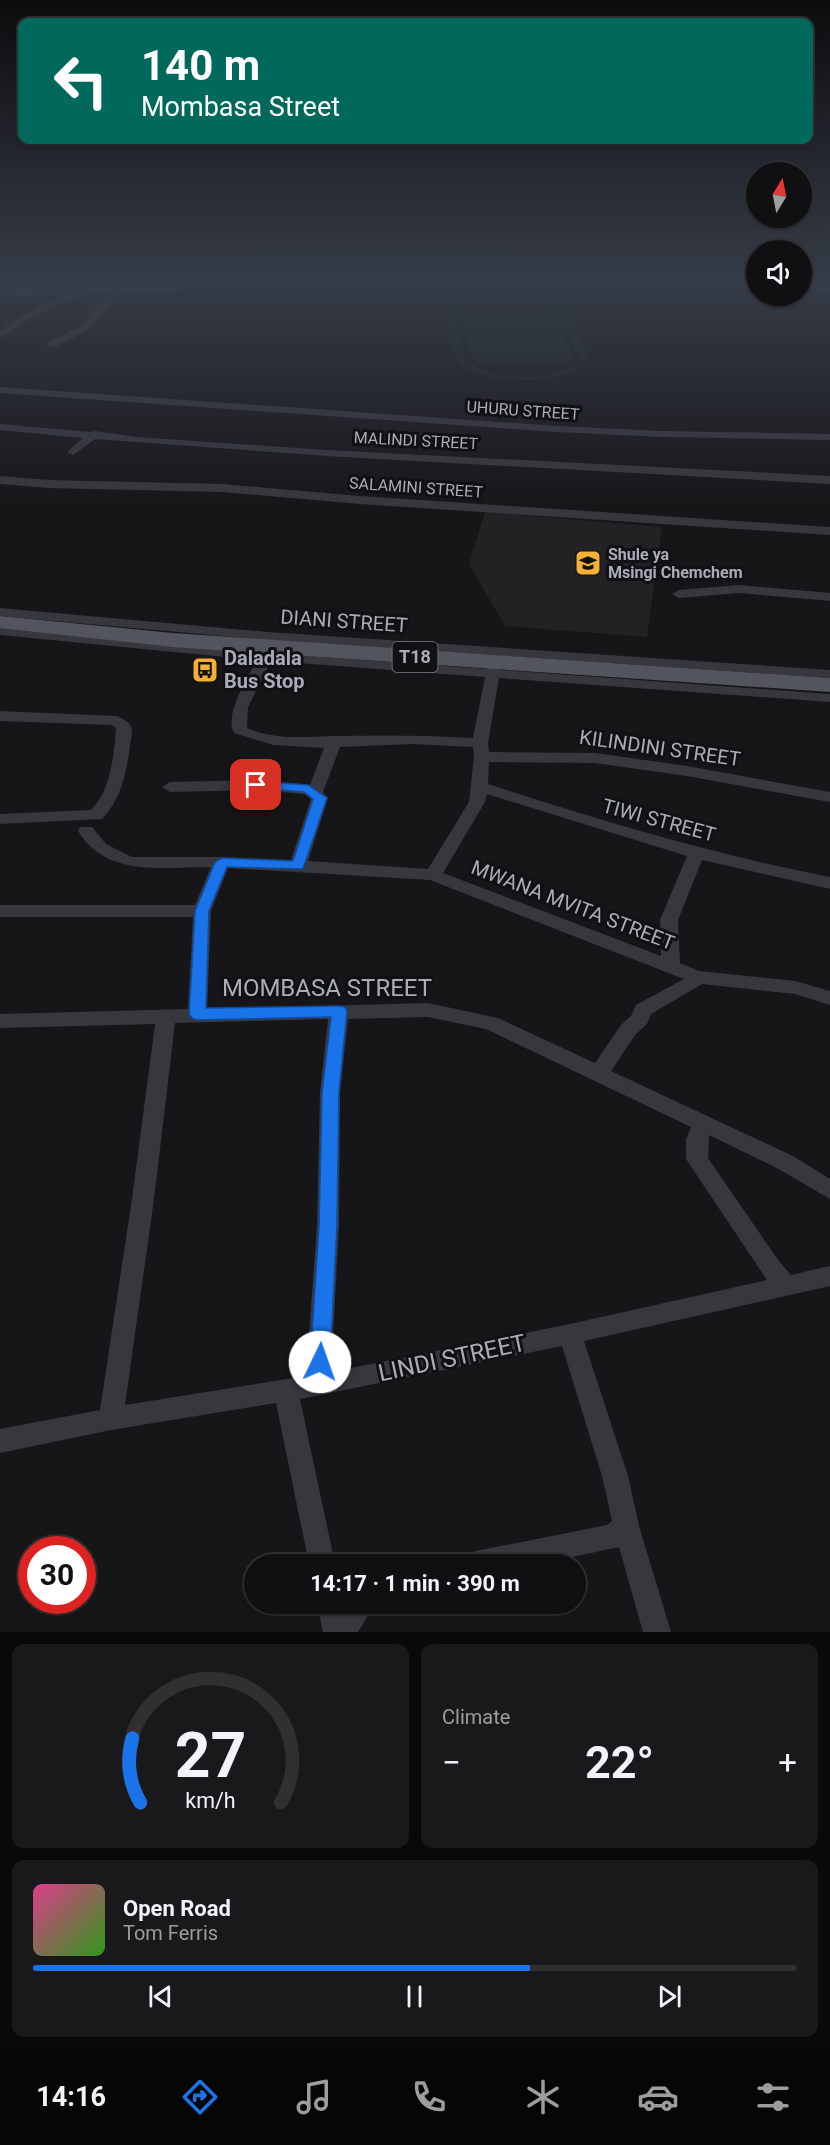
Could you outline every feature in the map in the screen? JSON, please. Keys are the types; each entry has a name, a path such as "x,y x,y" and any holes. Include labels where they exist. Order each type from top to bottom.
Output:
{"main road":[{"name":"T18","path":"0,622 173,640 493,668 830,685"}],"street":[{"name":"UHURU STREET","path":"0,390 556,429 662,434 830,437"},
{"name":"MALINDI STREET","path":"0,427 94,434 137,440 327,453 830,480"},
{"path":"73,452 94,434"},
{"name":"SALAMINI STREET","path":"0,480 69,485 223,488 360,500 830,531"},
{"path":"679,594 740,589 830,597"},
{"name":"DIANI STREET","path":"0,612 268,636 830,674"},
{"path":"0,632 266,656 493,668 830,698"},
{"name":"KILINDINI STREET","path":"266,656 241,708 239,730 251,737 274,741 392,740 481,750 595,758 687,771 830,797"},
{"path":"433,875 477,802 480,787 481,750 493,668"},
{"path":"0,716 116,721 124,726 117,775 103,810 96,815 0,819"},
{"path":"315,792 334,741"},
{"path":"170,787 256,785 308,789 315,792 320,798 298,866"},
{"name":"TIWI STREET","path":"480,787 594,825 830,883"},
{"name":"MWANA MVITA STREET","path":"86,831 93,844 119,859 143,863 222,862 433,875 697,977 749,981 795,988 830,998"},
{"path":"671,966 668,930 672,909 697,852"},
{"path":"197,1014 202,911 222,862"},
{"path":"0,911 202,911"},
{"path":"598,1074 628,1030 640,1019 644,1009 692,983 697,977"},
{"name":"MOMBASA STREET","path":"1,1026 197,1014 428,1010 457,1014 491,1023 703,1122 785,1162 830,1190"},
{"path":"318,1385 328,1226 330,1092 339,1011"},
{"path":"111,1419 143,1199 166,1015"},
{"path":"703,1122 697,1140 697,1159 770,1267 786,1286"},
{"name":"LINDI STREET","path":"0,1441 111,1419 318,1385 570,1334 830,1276"},
{"path":"570,1334 615,1476 626,1526 657,1632"},
{"path":"286,1389 320,1554"},
{"path":"525,1554 613,1536 626,1526"},
{"path":"334,1614 340,1632"},
{"path":"340,1632 354,1614"}],"shaded area":[{"path":"466,357 467,361 491,372 523,377 555,374 568,369 578,361 579,357 587,357 587,362 576,370 561,376 523,380 485,376 470,370 457,358"},
{"path":"473,357 574,357 576,361 475,364"},
{"path":"485,512 662,527 647,637 505,626 469,564"}],"place":[{"name":"Shule ya Msingi Chemchem","path":"588,563"},
{"name":"Daladala Bus Stop","path":"205,670"}],"route":[{"path":"256,785 308,789 320,798 298,866 222,862 202,911 197,1014 339,1011 330,1092 328,1226 320,1362"}]}
